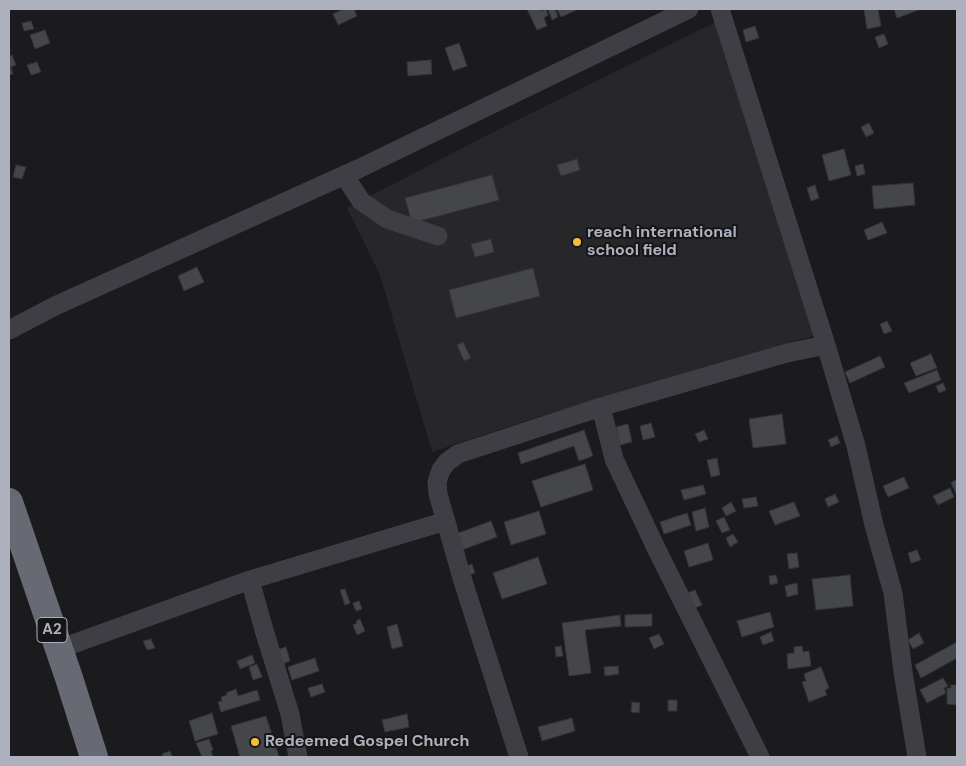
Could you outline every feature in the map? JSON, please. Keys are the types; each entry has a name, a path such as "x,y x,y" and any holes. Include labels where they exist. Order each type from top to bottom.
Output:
{"highway":[{"name":"A2","path":"9,502 94,757"}],"street":[{"path":"9,330 55,306 344,175 689,9"},
{"path":"720,9 856,446 874,525 893,593 917,757"},
{"path":"344,175 361,201 387,219 438,236"},
{"path":"519,757 462,578 438,494 437,482 441,470 447,462 458,454 601,407 787,353 826,345"},
{"path":"601,407 614,459 673,584 760,757"},
{"path":"59,649 250,580 446,521"},
{"path":"250,580 290,714 298,757"}],"shaded area":[{"name":"reach international school field","path":"716,22 816,335 535,418 432,452 380,275 347,208 501,128"}],"building":[{"path":"344,9 354,9 357,16 338,25 333,14"},
{"path":"527,9 540,9 541,11 546,9 548,15 544,18 547,26 537,30"},
{"path":"548,9 555,9 558,17 552,20"},
{"path":"557,9 579,9 561,17"},
{"path":"864,9 878,9 881,26 867,29"},
{"path":"894,9 921,9 897,18"},
{"path":"31,21 34,29 24,31 22,23"},
{"path":"755,26 759,38 746,42 743,30"},
{"path":"45,30 50,43 35,49 30,35"},
{"path":"884,34 888,44 879,48 875,37"},
{"path":"459,43 467,66 453,71 445,48"},
{"path":"12,55 16,65 11,67 13,74 9,75 9,56"},
{"path":"431,60 432,74 408,76 407,62"},
{"path":"37,62 41,72 31,75 27,65"},
{"path":"869,123 874,133 866,137 861,127"},
{"path":"844,149 851,175 829,181 822,155"},
{"path":"577,159 580,170 561,176 557,165"},
{"path":"863,164 865,174 857,176 855,166"},
{"path":"16,165 26,167 22,179 13,177"},
{"path":"492,175 499,200 412,223 405,198"},
{"path":"913,183 915,205 874,209 872,186"},
{"path":"815,185 819,198 811,201 807,188"},
{"path":"882,222 887,233 868,240 864,230"},
{"path":"491,239 494,252 475,257 471,244"},
{"path":"197,267 204,282 184,291 178,276"},
{"path":"533,268 540,296 456,318 449,290"},
{"path":"887,321 892,331 884,334 880,324"},
{"path":"463,342 471,358 464,361 457,345"},
{"path":"931,354 937,368 916,376 910,363"},
{"path":"880,356 885,367 850,383 845,372"},
{"path":"937,370 941,380 909,393 904,383"},
{"path":"943,383 946,390 939,393 936,386"},
{"path":"782,414 786,444 753,448 749,419"},
{"path":"651,423 655,437 643,440 640,426"},
{"path":"628,424 632,442 620,445 616,427"},
{"path":"584,430 593,456 579,461 574,446 521,464 518,453"},
{"path":"704,430 708,439 699,442 695,434"},
{"path":"837,436 840,443 831,447 828,440"},
{"path":"717,458 720,475 711,477 707,460"},
{"path":"585,464 593,490 541,507 532,481"},
{"path":"904,477 909,488 888,497 883,486"},
{"path":"957,479 957,495 951,483"},
{"path":"703,485 706,494 684,500 681,490"},
{"path":"950,488 954,497 938,505 933,496"},
{"path":"835,494 839,502 828,507 825,499"},
{"path":"756,497 758,506 744,508 742,499"},
{"path":"731,502 736,511 726,516 722,508"},
{"path":"794,502 800,516 775,525 769,511"},
{"path":"705,508 709,527 696,531 692,512"},
{"path":"539,511 546,534 511,545 504,522"},
{"path":"687,513 691,525 664,534 660,522"},
{"path":"724,517 730,530 722,533 716,521"},
{"path":"491,521 497,537 459,551 453,535"},
{"path":"733,534 738,542 730,547 726,538"},
{"path":"708,543 713,560 689,567 684,551"},
{"path":"917,550 921,560 911,563 908,553"},
{"path":"797,553 799,567 789,569 787,554"},
{"path":"538,557 547,584 502,599 493,573"},
{"path":"472,564 475,573 466,576 463,568"},
{"path":"776,575 778,583 770,585 769,576"},
{"path":"850,575 853,606 816,610 812,579"},
{"path":"797,583 798,594 787,597 785,586"},
{"path":"345,589 350,603 345,605 340,590"},
{"path":"695,590 702,605 692,609 685,594"},
{"path":"359,601 362,609 356,611 353,603"},
{"path":"770,612 774,627 742,637 737,621"},
{"path":"652,614 652,626 625,627 625,615"},
{"path":"620,615 621,626 585,630 591,673 569,676 562,623"},
{"path":"360,619 365,631 357,635 353,625"},
{"path":"397,624 403,646 392,649 387,627"},
{"path":"771,632 774,641 763,645 760,637"},
{"path":"919,633 924,643 913,649 908,640"},
{"path":"659,634 664,644 654,649 649,638"},
{"path":"151,639 155,648 147,650 143,641"},
{"path":"957,642 957,658 921,678 915,665"},
{"path":"561,646 563,656 556,657 555,647"},
{"path":"802,646 803,652 809,651 811,666 788,669 787,654 794,653 794,647"},
{"path":"286,647 290,661 282,664 277,650"},
{"path":"252,655 255,663 240,669 237,661"},
{"path":"315,658 319,671 292,680 288,667"},
{"path":"257,664 262,677 253,680 249,667"},
{"path":"618,666 619,674 605,676 604,667"},
{"path":"821,667 829,688 825,690 827,695 809,702 802,682 806,681 804,674"},
{"path":"943,678 948,686 944,688 946,693 927,703 920,690"},
{"path":"322,684 325,692 311,697 308,688"},
{"path":"951,685 957,685 957,705 947,704 947,688 951,688"},
{"path":"236,689 238,696 257,690 260,700 221,712 218,702 222,701 221,697"},
{"path":"668,700 677,700 677,711 668,711"},
{"path":"632,702 640,703 639,713 631,712"},
{"path":"212,713 218,734 195,741 189,721"},
{"path":"407,714 409,727 385,732 382,720"},
{"name":"Redeemed Gospel Church","path":"266,716 279,757 240,757 231,726"},
{"path":"572,718 575,731 542,741 538,727"},
{"path":"209,739 213,750 211,751 213,757 202,757 196,743"},
{"path":"170,751 172,757 163,757 162,754"}],"place":[{"name":"reach international school field","path":"577,242"},
{"name":"Redeemed Gospel Church","path":"255,742"}]}
